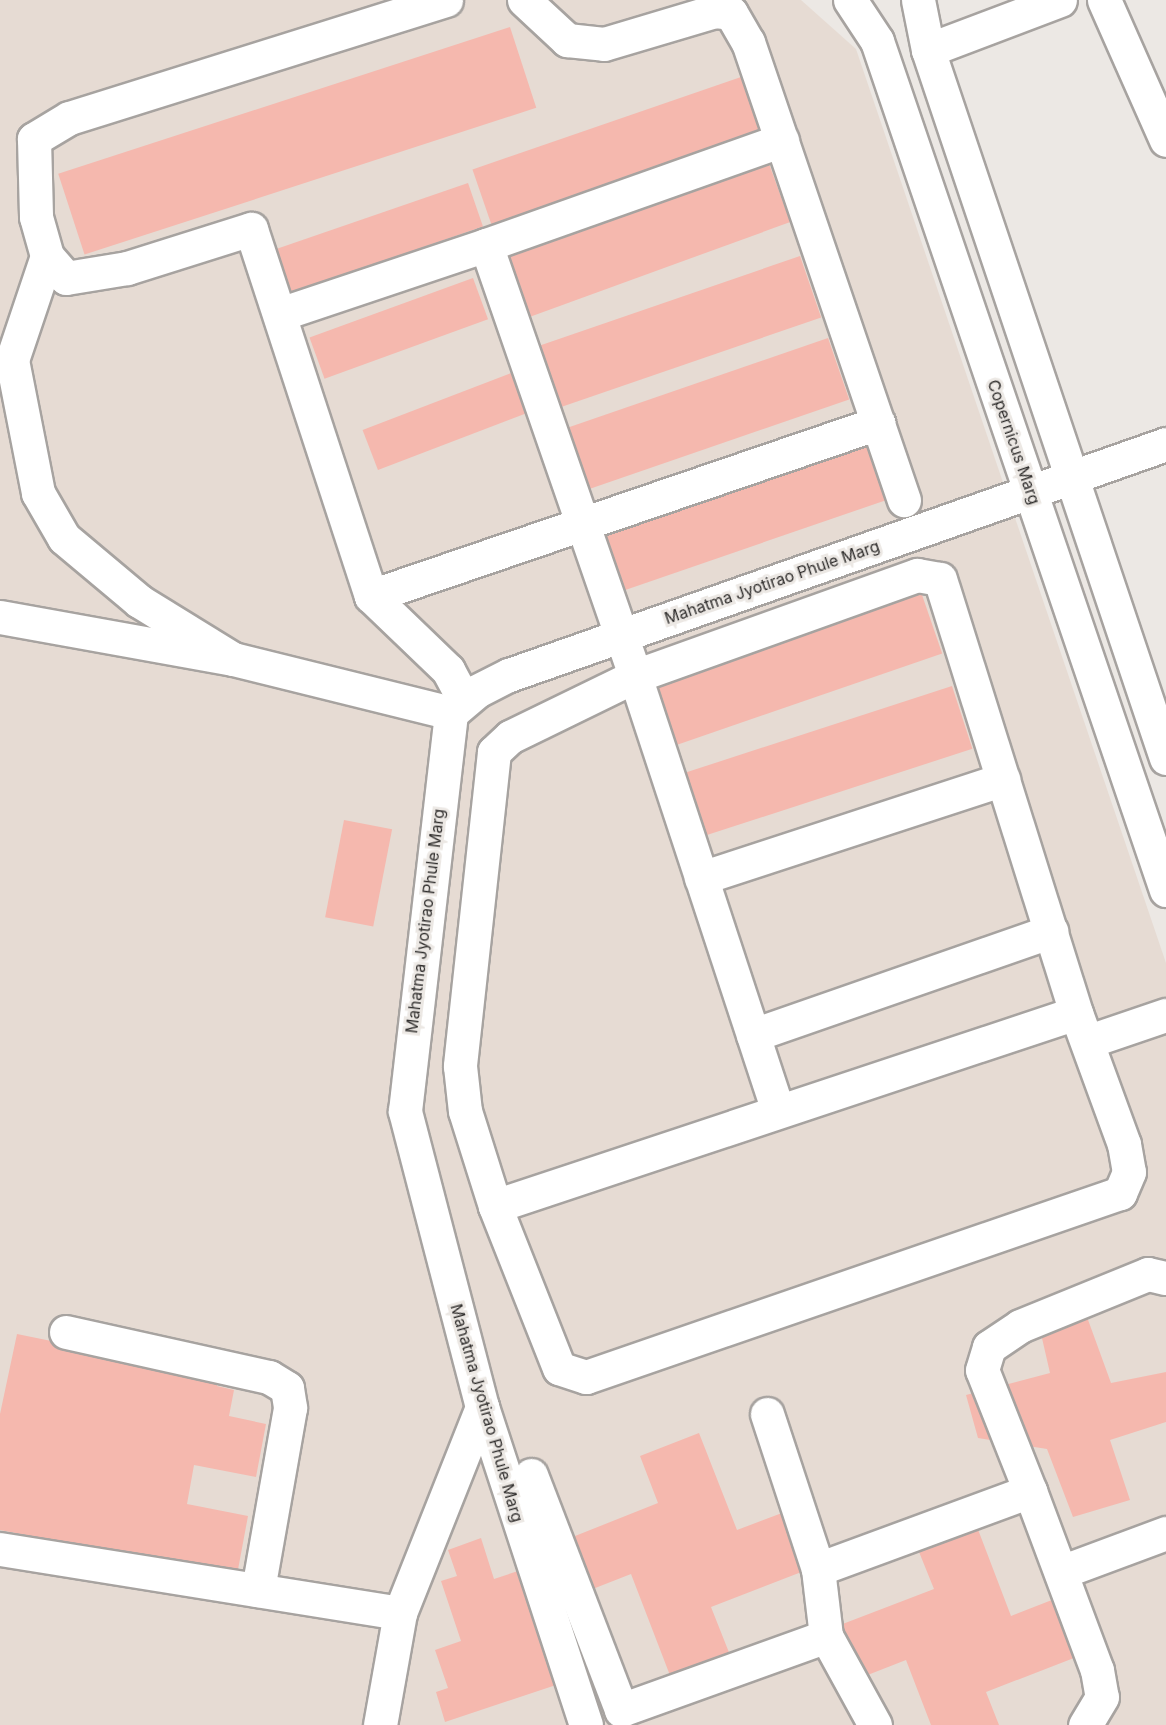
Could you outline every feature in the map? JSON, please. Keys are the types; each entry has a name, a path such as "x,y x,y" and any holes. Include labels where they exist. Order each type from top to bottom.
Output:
{"street":[{"path":"0,617 233,659 458,707 448,670 371,596 251,229 87,276 66,278 47,256 36,217 34,139 69,118 446,0"},
{"path":"524,0 567,39 604,44 715,11 731,13 748,42 904,500"},
{"name":"Copernicus Marg","path":"850,0 877,41 1166,890"},
{"path":"877,41 922,25 1060,0"},
{"path":"1104,0 1166,140"},
{"path":"922,25 1166,758"},
{"path":"280,314 486,245 782,140"},
{"path":"486,245 583,527 623,635 778,1112"},
{"path":"47,256 12,360 38,493 64,538 114,580 233,659"},
{"path":"371,596 583,527 878,423"},
{"name":"Mahatma Jyotirao Phule Marg","path":"586,1725 482,1407 405,1102 458,707 509,675 1166,444"},
{"path":"917,575 940,579 1003,779 1051,931 1124,1144 1130,1172 1120,1193 586,1377 559,1368 495,1206 465,1111 460,1066 494,752 510,737 635,676 917,575"},
{"path":"701,878 1003,779"},
{"path":"753,1035 1051,931"},
{"path":"495,1206 778,1112 1083,1027 1166,1015"},
{"path":"1085,1725 1102,1697 1061,1572 982,1370 989,1347 1020,1326 1148,1274 1166,1278"},
{"path":"66,1332 269,1377 288,1388 290,1408 258,1590"},
{"path":"380,1725 400,1613 482,1407"},
{"path":"766,1414 818,1569 826,1636 875,1725"},
{"path":"531,1475 621,1710 826,1636"},
{"path":"818,1569 1030,1491"},
{"path":"1061,1572 1166,1533"},
{"path":"0,1548 400,1613"}],"shaded area":[{"path":"0,0 801,0 856,49 1166,963 1166,1725 0,1725"}],"building":[{"path":"510,27 536,108 85,255 58,174"},
{"path":"741,77 762,138 494,231 472,169"},
{"path":"768,161 790,222 523,319 501,258"},
{"path":"468,183 483,226 283,296 268,252"},
{"path":"800,256 821,317 552,410 531,349"},
{"path":"473,278 488,319 325,379 309,338"},
{"path":"828,338 849,399 581,492 559,430"},
{"path":"511,373 526,413 378,470 363,430"},
{"path":"864,439 885,500 617,593 595,531"},
{"path":"921,592 942,653 674,746 652,684"},
{"path":"952,686 972,749 702,837 682,774"},
{"path":"344,820 392,829 373,927 325,917"},
{"path":"1079,1295 1111,1383 1166,1372 1166,1422 1110,1440 1130,1500 1073,1517 1047,1449 978,1438 966,1395 1050,1373 1036,1312"},
{"path":"17,1334 218,1375 217,1386 234,1390 229,1416 266,1424 256,1477 194,1465 187,1504 248,1516 237,1575 0,1530 0,1414"},
{"path":"699,1433 737,1530 782,1513 804,1571 711,1607 730,1655 671,1678 631,1574 585,1592 565,1540 658,1503 640,1456"},
{"path":"974,1519 1011,1616 1057,1598 1079,1656 986,1692 999,1725 931,1725 906,1660 860,1678 840,1625 934,1589 915,1542"},
{"path":"481,1538 494,1579 518,1571 556,1685 445,1722 436,1692 448,1688 435,1650 461,1641 441,1581 457,1576 448,1550"}]}
